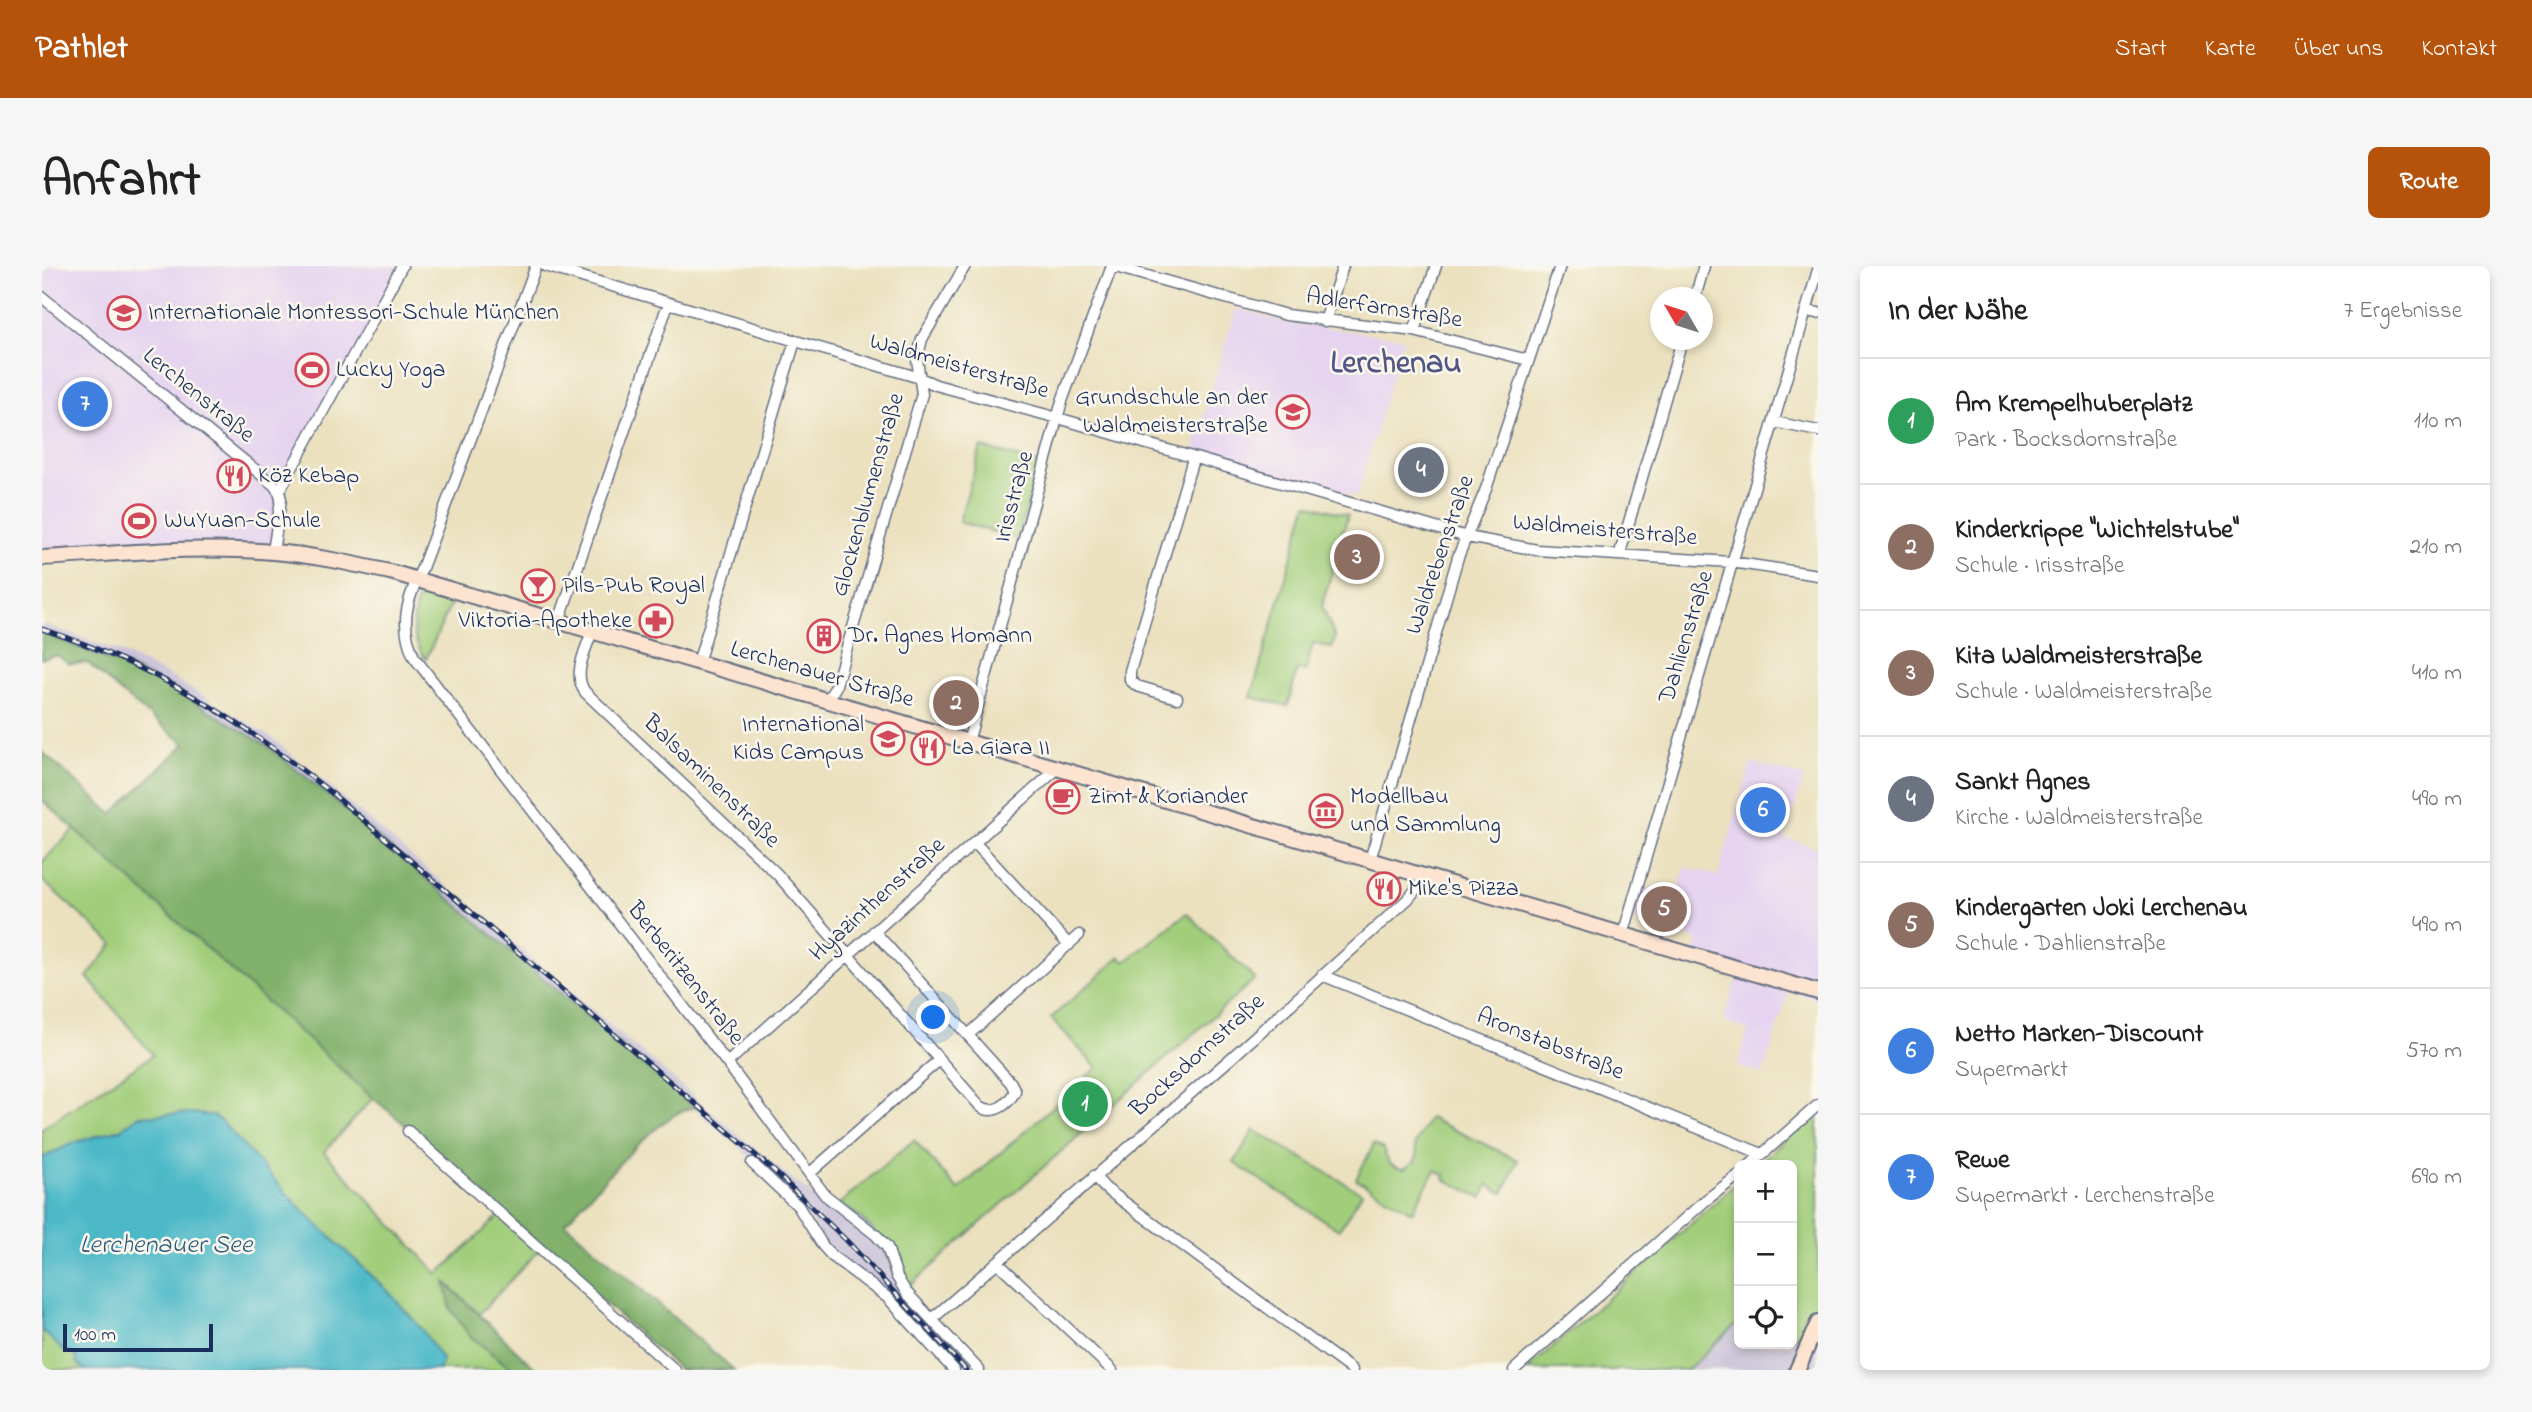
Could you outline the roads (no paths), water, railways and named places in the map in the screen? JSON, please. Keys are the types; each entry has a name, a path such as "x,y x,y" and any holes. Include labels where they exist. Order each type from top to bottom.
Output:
{"main road":[{"name":"Lerchenauer Straße","path":"42,558 210,550 273,552 358,565 416,579 1818,992"},
{"path":"1797,1370 1818,1323"}],"street":[{"path":"273,552 281,499 279,492 402,266"},
{"name":"Berberitzenstraße","path":"537,266 416,579 405,614 407,642 414,657 727,1063 825,1195 864,1224 887,1247 897,1277 906,1292 979,1370"},
{"name":"Waldmeisterstraße","path":"545,266 936,385 1467,537 1536,550 1731,562 1818,575"},
{"name":"Glockenblumenstraße","path":"827,700 835,688 922,394 916,359 922,339 965,266"},
{"name":"Adlerfarnstraße","path":"1112,266 1286,315 1414,331 1528,360"},
{"name":"Irisstraße","path":"968,742 1062,401 1112,266"},
{"path":"1325,321 1343,266"},
{"path":"1414,331 1436,266"},
{"name":"Waldrebenstraße","path":"1370,860 1455,568 1486,489 1560,266"},
{"path":"1698,287 1704,266"},
{"name":"Dahlienstraße","path":"1623,935 1818,270"},
{"name":"Lerchenstraße","path":"42,297 256,470 279,492"},
{"path":"559,621 668,304"},
{"path":"1807,311 1818,313"},
{"path":"698,663 795,341"},
{"path":"1620,554 1679,350"},
{"path":"1774,422 1818,431"},
{"path":"1177,698 1137,686 1130,680 1130,671 1193,459"},
{"name":"Balsaminenstraße","path":"592,631 579,675 580,685 759,855 847,956"},
{"name":"Hyazinthenstraße","path":"727,1063 1058,768"},
{"path":"974,842 1069,945"},
{"name":"Bocksdornstraße","path":"932,1320 1229,1060 1408,899 1426,877"},
{"path":"847,956 979,1106 987,1111 995,1111 1006,1102 1015,1091 1011,1083 874,931"},
{"path":"968,1035 1079,935"},
{"name":"Aronstabstraße","path":"1322,975 1762,1154"},
{"path":"810,1174 939,1060"},
{"path":"1755,1160 1818,1105"},
{"path":"408,1130 675,1370"},
{"path":"752,1163 798,1206 832,1256 888,1298 954,1370"},
{"path":"1094,1176 1105,1188 1352,1370"},
{"path":"1514,1370 1706,1199 1734,1179"},
{"path":"997,1262 1112,1370"}],"water":[{"name":"Lerchenauer See","path":"192,1113 213,1116 222,1122 300,1208 387,1290 421,1328 442,1359 440,1370 86,1370 76,1362 78,1359 68,1351 66,1353 42,1330 42,1158 73,1143 121,1129 138,1116"}],"railway":[{"path":"42,629 123,660 196,698 231,719 334,795 772,1169 847,1241 966,1370"}],"place":[{"name":"Internationale Montessori-Schule München","path":"124,313"},
{"name":"Lucky Yoga","path":"312,370"},
{"name":"Rewe","path":"85,404"},
{"name":"Grundschule an der Waldmeisterstraße","path":"1293,412"},
{"name":"Sankt Agnes","path":"1421,470"},
{"name":"Köz Kebap","path":"234,476"},
{"name":"WuYuan-Schule","path":"139,521"},
{"name":"Kita Waldmeisterstraße","path":"1357,557"},
{"name":"Pils-Pub Royal","path":"538,586"},
{"name":"Viktoria-Apotheke","path":"656,621"},
{"name":"Dr. Agnes Homann","path":"824,636"},
{"name":"Kinderkrippe \"Wichtelstube\"","path":"956,703"},
{"name":"International Kids Campus","path":"888,739"},
{"name":"La Giara II","path":"928,748"},
{"name":"Zimt & Koriander","path":"1063,797"},
{"name":"Netto Marken-Discount","path":"1763,810"},
{"name":"Modellbau und Sammlung","path":"1326,811"},
{"name":"Mike's Pizza","path":"1384,889"},
{"name":"Kindergarten Joki Lerchenau","path":"1664,909"},
{"name":"Am Krempelhuberplatz","path":"1085,1104"}],"district":[{"name":"Lerchenau","path":"1396,364"}]}
